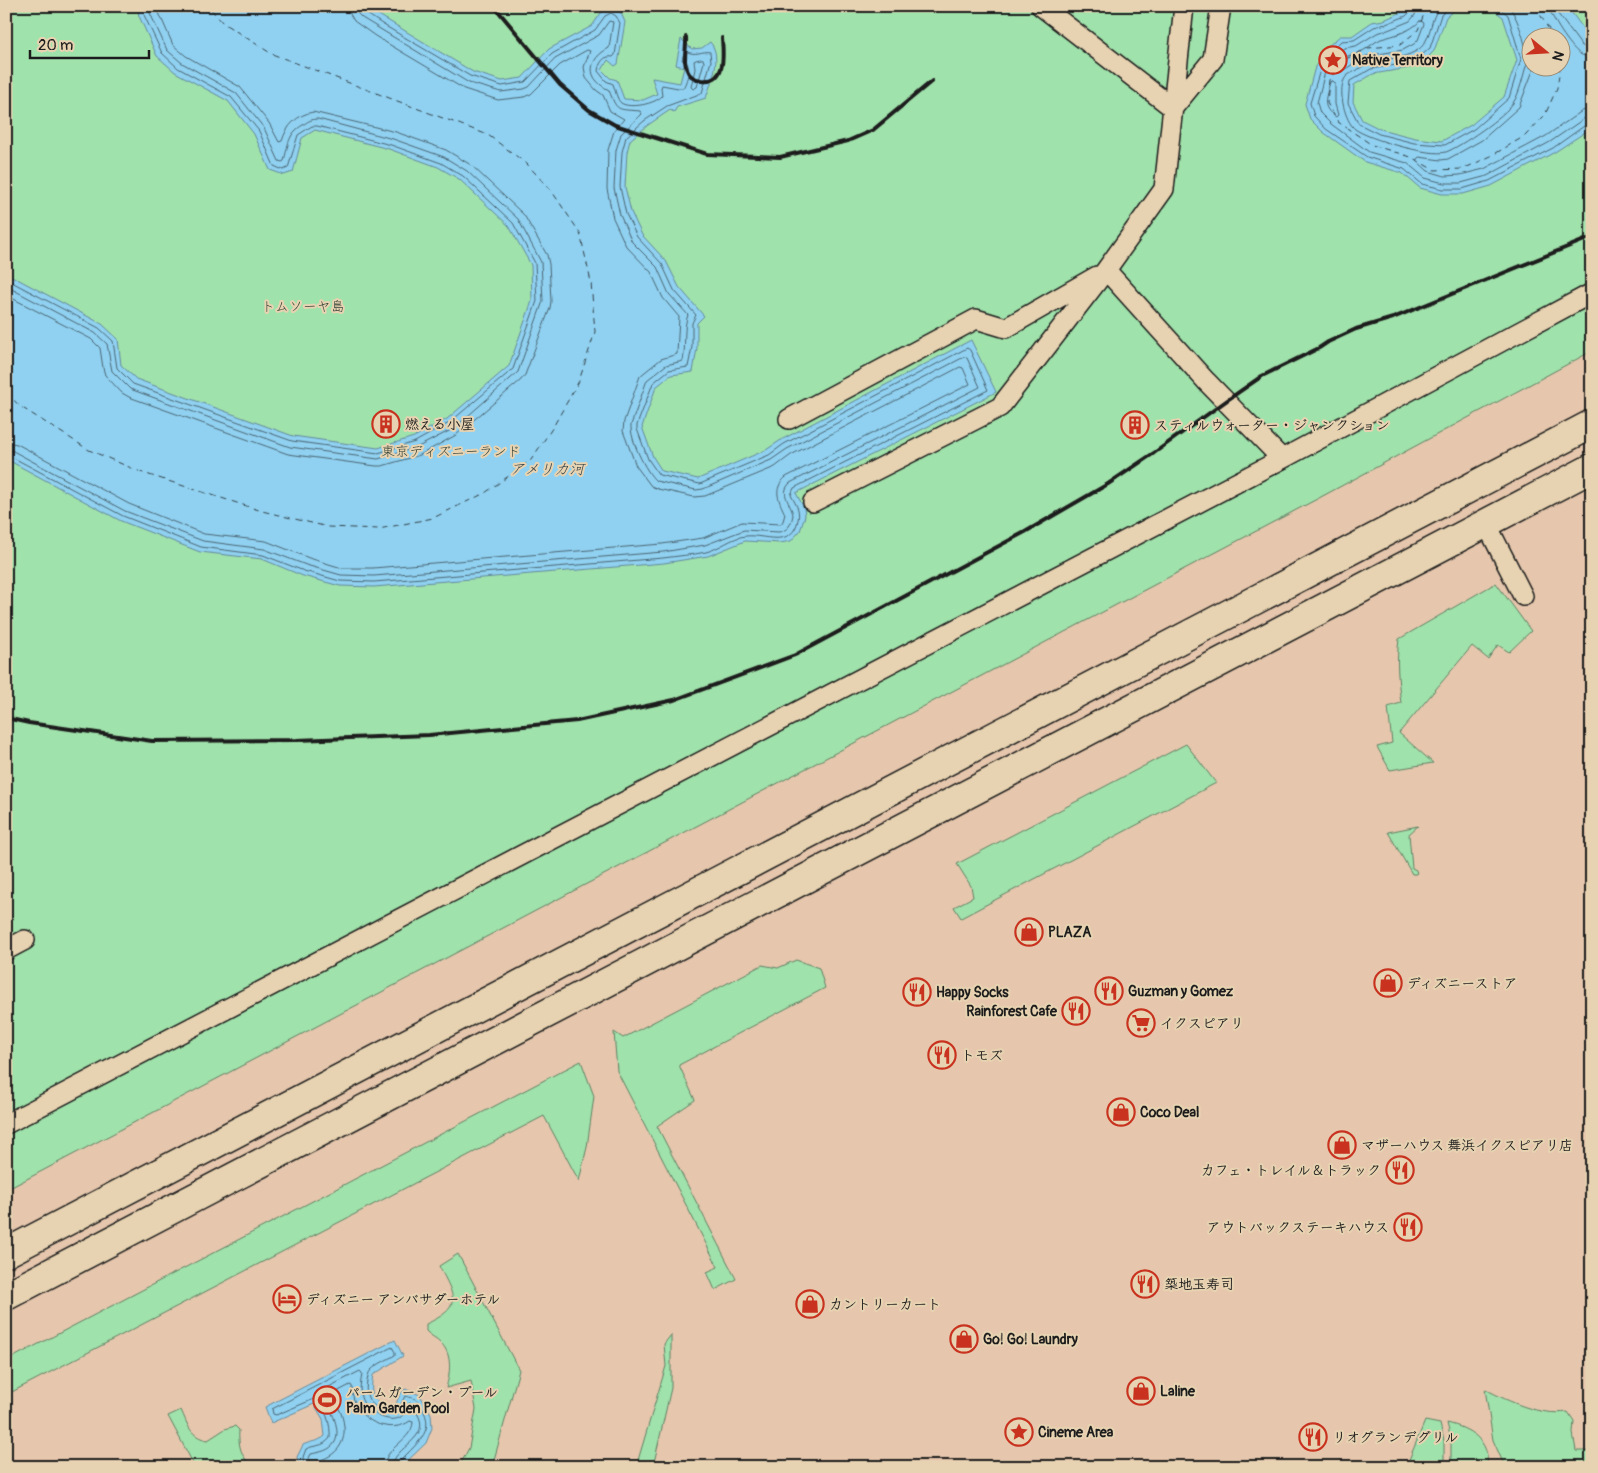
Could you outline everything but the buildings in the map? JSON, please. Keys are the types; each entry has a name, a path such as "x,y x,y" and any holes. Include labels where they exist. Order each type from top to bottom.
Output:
{"street":[{"path":"6,1253 1592,424"},
{"path":"6,1296 1591,469"}],"lane":[{"path":"1041,6 1173,108"},
{"path":"813,502 1000,407 1106,270 1164,189 1184,6"},
{"path":"1173,108 1213,59 1221,6"},
{"path":"788,419 976,319 1006,328 1106,270"},
{"path":"1106,270 1206,381 1282,459"},
{"path":"6,1123 1282,459 1592,293"},
{"path":"1486,523 1523,596"},
{"path":"6,950 25,940"}],"green space":[{"name":"東京ディズニーランド","path":"6,6 1592,6 1592,351 1319,498 6,1190"},
{"path":"1496,583 1531,631 1509,652 1498,645 1488,659 1472,646 1399,733 1433,763 1390,770 1377,747 1392,743 1388,707 1401,703 1398,671 1399,639"},
{"path":"1186,744 1216,783 961,918 954,907 973,897 971,886 957,864"},
{"path":"1418,826 1409,834 1412,868 1416,870 1417,874 1412,874 1388,832"},
{"path":"796,960 819,968 825,988 679,1065 695,1100 657,1126 736,1279 715,1290 707,1272 718,1267 617,1071 614,1032 623,1038 762,965 778,968"},
{"path":"581,1061 594,1096 587,1147 579,1181 544,1116 6,1395 6,1361"},
{"path":"458,1254 519,1370 492,1467 459,1467 469,1448 476,1409 471,1381 446,1388 450,1365 447,1353 439,1341 426,1331 426,1324 438,1318 451,1306 452,1293 439,1266"},
{"path":"671,1335 671,1388 653,1467 636,1467 666,1366 664,1344"},
{"path":"1485,1389 1525,1407 1546,1412 1568,1412 1574,1421 1573,1433 1576,1451 1588,1451 1592,1459 1592,1467 1505,1467 1493,1440"},
{"path":"181,1410 190,1430 197,1436 208,1440 225,1429 235,1426 239,1430 239,1441 243,1455 253,1467 195,1467 168,1416"},
{"path":"1425,1421 1440,1424 1444,1441 1444,1467 1406,1467"},
{"path":"1447,1423 1463,1428 1477,1437 1486,1449 1487,1467 1451,1467 1451,1440"}],"water":[{"name":"アメリカ河","path":"137,6 364,6 473,72 502,81 522,78 549,49 592,26 601,13 609,7 620,11 625,22 618,64 615,66 608,60 602,70 610,78 617,80 624,99 643,100 657,94 652,78 680,83 684,67 676,65 681,39 692,49 702,48 710,42 714,48 716,62 706,98 677,107 674,112 670,110 648,125 630,140 627,152 625,187 631,212 642,235 666,261 679,287 704,316 697,323 697,348 693,372 671,375 656,387 642,427 653,457 662,471 698,479 766,450 781,440 971,340 996,392 796,493 804,508 805,516 800,531 791,541 780,543 745,541 708,556 664,563 374,587 340,586 303,576 262,559 200,552 121,521 6,459 6,273 102,324 118,339 121,365 136,379 293,436 378,448 414,437 447,419 509,366 532,301 531,265 509,226 459,179 438,167 389,149 315,130 302,138 293,172 284,175 270,170 254,134 228,101 175,72 157,56 139,16"},
{"path":"1406,6 1459,6 1446,17 1434,51 1425,60 1409,68 1373,74 1354,85 1353,102 1362,120 1380,129 1415,138 1442,141 1471,125 1504,97 1517,60 1503,17 1488,6 1567,6 1592,41 1592,126 1555,152 1491,186 1463,194 1442,194 1420,188 1402,173 1365,162 1323,132 1310,119 1305,104 1315,67 1328,46 1340,36 1352,36 1372,22 1384,20 1404,11"},
{"name":"パームガーデン・プール Palm Garden Pool","path":"395,1340 403,1356 373,1375 372,1394 382,1405 396,1409 398,1398 405,1389 420,1395 431,1414 432,1428 426,1443 401,1467 299,1467 297,1457 303,1445 325,1436 323,1419 314,1404 271,1423 265,1407"}],"ferry route":[{"path":"6,393 21,407 89,450 143,473 262,511 328,527 379,529 433,518 485,493 531,460 553,427 579,381 595,332 591,282 580,233 553,193 527,164 488,135 272,54 223,23 208,6"},
{"path":"1427,6 1418,30 1400,45 1368,48 1344,60 1329,80 1327,103 1338,122 1372,145 1411,157 1434,170 1463,169 1491,156 1525,136 1545,115 1557,88 1558,78"},
{"path":"1535,6 1548,28"}],"railway":[{"path":"494,6 560,85 589,110 615,125 707,154 780,157 848,141 873,130 932,81"},
{"path":"686,37 686,68 689,74 701,80 709,80 719,73 723,59 722,38"},
{"path":"6,718 152,741 297,740 429,735 577,721 674,700 795,655 1025,532 1108,484 1262,376 1328,342 1356,329 1393,318 1592,237"}],"place":[{"name":"Native Territory","path":"1333,60"},
{"name":"燃える小屋","path":"386,424"},
{"name":"スティルウォーター・ジャンクション","path":"1135,425"},
{"name":"PLAZA","path":"1029,932"},
{"name":"ディズニーストア","path":"1388,983"},
{"name":"Guzman y Gomez","path":"1109,991"},
{"name":"Happy Socks","path":"917,992"},
{"name":"Rainforest Cafe","path":"1076,1011"},
{"name":"イクスピアリ","path":"1141,1023"},
{"name":"トモズ","path":"942,1055"},
{"name":"Coco Deal","path":"1121,1112"},
{"name":"マザーハウス 舞浜イクスピアリ店","path":"1342,1145"},
{"name":"カフェ・トレイル＆トラック","path":"1400,1170"},
{"name":"アウトバックステーキハウス","path":"1408,1227"},
{"name":"築地玉寿司","path":"1145,1284"},
{"name":"ディズニー アンバサダーホテル","path":"287,1299"},
{"name":"カントリーカート","path":"810,1304"},
{"name":"Go! Go! Laundry","path":"964,1339"},
{"name":"Laline","path":"1141,1391"},
{"name":"パームガーデン・プール Palm Garden Pool","path":"327,1400"},
{"name":"Cineme Area","path":"1019,1432"},
{"name":"リオグランデグリル","path":"1313,1437"}],"park label":[{"name":"トムソーヤ島","path":"303,306"}]}
